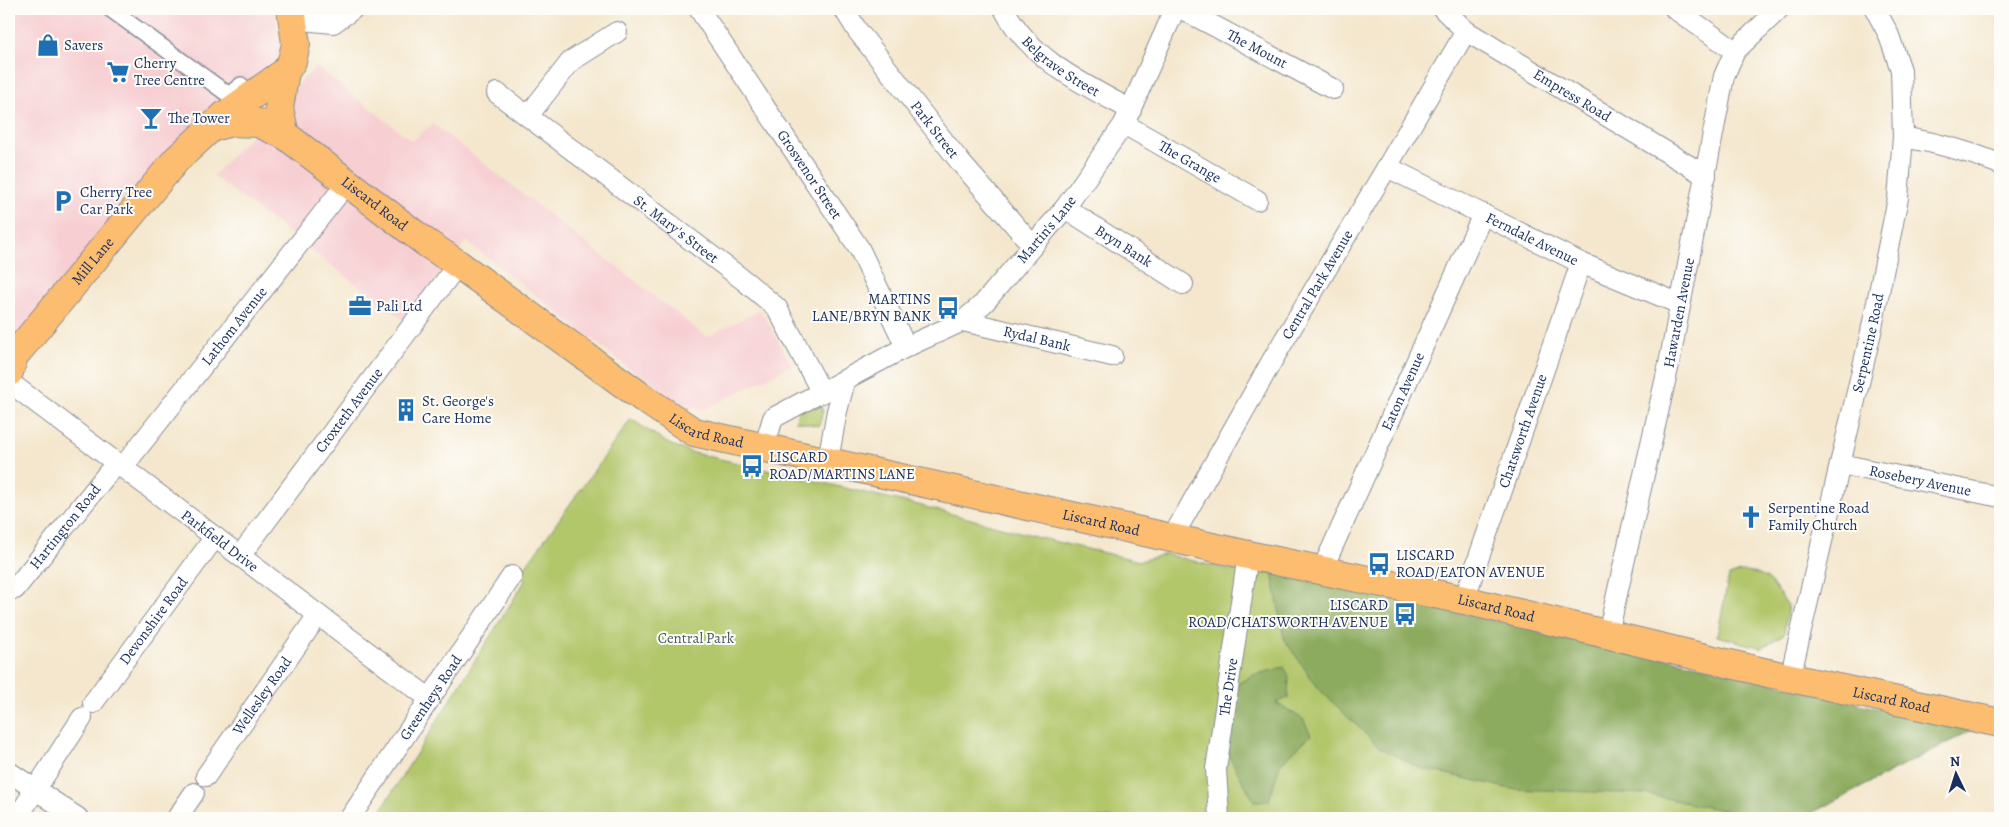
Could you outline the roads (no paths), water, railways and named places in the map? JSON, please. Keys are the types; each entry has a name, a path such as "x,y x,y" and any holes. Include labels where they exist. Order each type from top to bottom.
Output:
{"main road":[{"path":"284,135 279,108 285,72 292,61 296,44 292,14"},
{"name":"Mill Lane","path":"10,367 176,160 213,127 285,72"},
{"name":"Liscard Road","path":"213,127 231,122 258,123 284,135 425,242 694,432 828,460 1248,555 1464,600 1790,678 2000,724"}],"street":[{"path":"110,9 228,95 241,85 252,96"},
{"path":"292,14 333,23 353,9"},
{"name":"Grosvenor Street","path":"699,9 859,248 906,347"},
{"name":"Park Street","path":"844,9 857,30 961,164 1033,246"},
{"name":"Belgrave Street","path":"1004,9 1029,45 1128,117"},
{"name":"Martin's Lane","path":"764,448 773,418 906,347 963,321 984,303 1065,208 1128,117 1175,9"},
{"name":"The Mount","path":"1182,9 1333,89"},
{"name":"Empress Road","path":"1443,9 1466,32 1706,176"},
{"path":"1675,9 1735,51"},
{"name":"Hawarden Avenue","path":"1608,634 1669,364 1724,76 1735,51 1779,9"},
{"name":"Serpentine Road","path":"1790,678 1890,242 1898,198 1903,137 1901,70 1888,33 1875,9"},
{"path":"528,116 571,62 617,32"},
{"name":"Central Park Avenue","path":"1172,538 1273,359 1466,32"},
{"name":"St. Mary's Street","path":"497,93 777,308 822,393"},
{"name":"The Grange","path":"1128,117 1257,200"},
{"path":"1903,137 1929,141 1969,152 2000,164"},
{"name":"Ferndale Avenue","path":"1388,167 1581,263 1680,304"},
{"name":"Lathom Avenue","path":"119,465 347,183"},
{"name":"Bryn Bank","path":"1065,208 1183,284"},
{"name":"Eaton Avenue","path":"1322,570 1483,214"},
{"name":"Chatsworth Avenue","path":"1464,600 1581,263"},
{"name":"Croxteth Avenue","path":"240,556 458,264"},
{"name":"Rydal Bank","path":"963,321 1112,356"},
{"name":"Parkfield Drive","path":"10,367 119,465 430,699"},
{"path":"828,460 837,411 845,381"},
{"name":"Rosebery Avenue","path":"1840,464 2000,497"},
{"name":"Hartington Road","path":"14,589 119,465"},
{"name":"Devonshire Road","path":"17,818 88,711 214,537"},
{"name":"The Drive","path":"1219,818 1216,769 1248,555"},
{"name":"Greenheys Road","path":"350,818 512,576"},
{"name":"Wellesley Road","path":"206,776 318,615"},
{"path":"9,772 78,818"},
{"path":"176,818 194,793"}],"place":[{"name":"Savers","path":"48,45"},
{"name":"Cherry Tree Centre","path":"118,72"},
{"name":"The Tower","path":"151,118"},
{"name":"Cherry Tree Car Park","path":"63,201"},
{"name":"Pali Ltd","path":"360,306"},
{"name":"MARTINS LANE/BRYN BANK","path":"948,308"},
{"name":"St. George's Care Home","path":"406,410"},
{"name":"LISCARD ROAD/MARTINS LANE","path":"752,466"},
{"name":"Serpentine Road Family Church","path":"1751,517"},
{"name":"LISCARD ROAD/EATON AVENUE","path":"1379,564"},
{"name":"LISCARD ROAD/CHATSWORTH AVENUE","path":"1405,614"}],"park label":[{"name":"Central Park","path":"696,638"}]}
